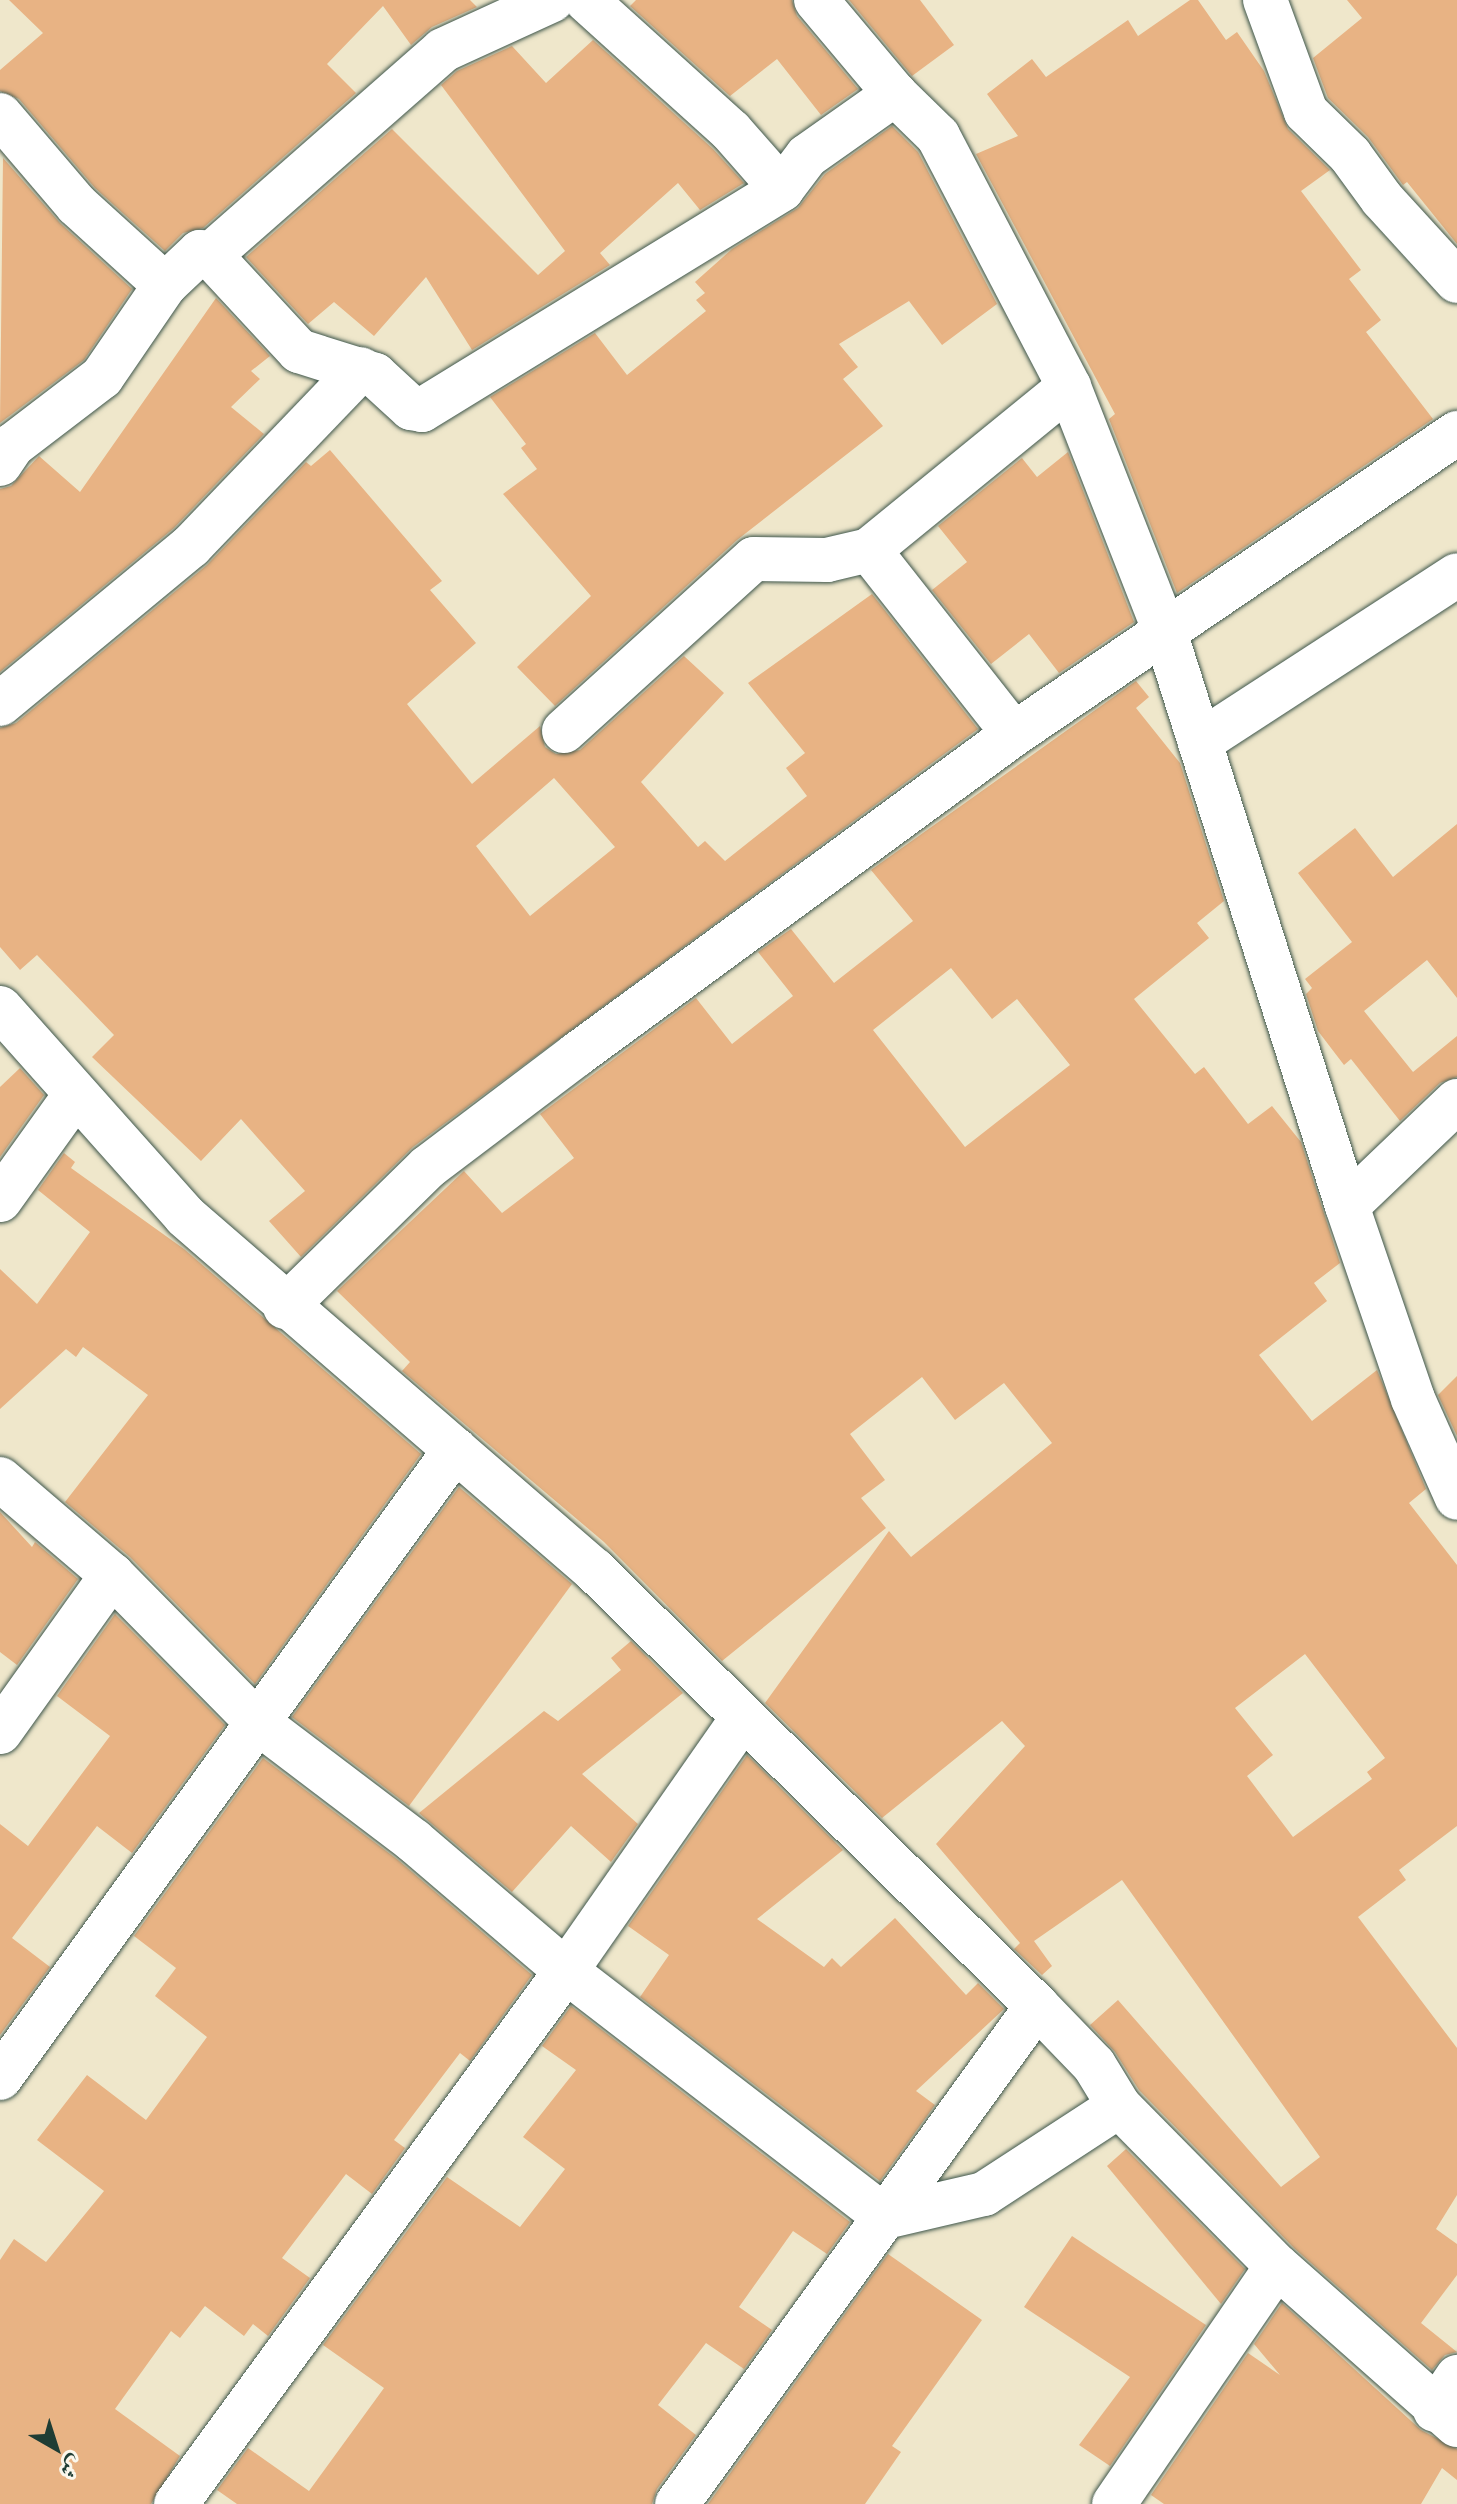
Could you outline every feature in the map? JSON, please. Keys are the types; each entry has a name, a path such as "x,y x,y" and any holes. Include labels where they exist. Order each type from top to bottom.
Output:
{"street":[{"path":"210,255 443,50 552,0"},
{"path":"586,0 731,131 782,189"},
{"path":"816,0 895,94 938,136 1069,387 1164,629 1347,1206 1413,1399 1457,1498"},
{"path":"1267,1 1306,112 1350,155 1382,199 1457,281"},
{"path":"0,464 13,445 102,377 165,285 200,252 210,255 299,351 361,369 389,385 411,408 422,410 782,189 807,156 895,94"},
{"path":"1,118 77,205 165,285"},
{"path":"0,704 191,546 361,369"},
{"path":"564,731 754,559 827,560 869,550 1069,387"},
{"path":"285,1307 428,1167 1014,734 1164,629 1457,433"},
{"path":"869,550 1014,734"},
{"path":"1200,742 1457,575"},
{"path":"0,1008 185,1216 285,1307 594,1570 741,1720 1037,2006 1094,2065 1119,2106 1277,2266 1450,2404"},
{"path":"0,1200 76,1094"},
{"path":"1347,1206 1457,1101"},
{"path":"0,2078 455,1450"},
{"path":"0,1479 112,1575 256,1721 414,1841 566,1971 885,2217"},
{"path":"0,1732 112,1575"},
{"path":"176,2504 566,1971 741,1720"},
{"path":"677,2504 1037,2006"},
{"path":"885,2217 984,2194 1119,2106"},
{"path":"1114,2504 1277,2266"}],"building":[{"path":"9,0 470,0 477,7 432,27 411,45 383,6 327,64 356,93 203,228 183,233 165,251 95,188 19,99 0,91 0,70 43,33"},
{"path":"636,0 792,0 797,16 858,89 821,115 777,59 730,96 630,6"},
{"path":"849,0 920,0 954,45 912,76"},
{"path":"1190,0 1198,0 1226,40 1237,32 1264,71 1288,129 1330,170 1301,191 1361,270 1349,279 1381,320 1366,332 1433,419 1177,593 1109,419 1115,414 976,154 1018,136 987,94 1032,59 1046,77 1128,20 1138,36"},
{"path":"1347,0 1457,0 1457,244 1407,182 1403,185 1368,137 1328,98 1313,58 1362,18"},
{"path":"593,40 713,149 744,183 700,210 678,183 600,253 610,265 472,350 426,277 374,336 334,302 308,324 246,257 392,129 538,275 565,251 441,85 457,71 512,46 546,83"},
{"path":"892,126 918,152 997,304 942,345 909,301 839,344 858,367 843,379 883,426 737,540 555,706 517,667 591,596 503,494 537,469 521,448 526,444 490,397 595,333 627,375 706,311 696,300 705,293 695,282 732,249 798,208 825,174"},
{"path":"3,158 60,223 132,289 84,360 0,423"},
{"path":"216,298 270,356 251,371 260,379 231,407 264,434 174,528 0,672 0,489 11,486 39,456 80,492"},
{"path":"330,450 442,581 430,590 476,643 407,704 472,784 540,726 545,747 556,754 580,750 684,656 724,693 641,782 698,847 705,841 725,861 807,796 786,768 805,753 748,683 872,594 978,729 413,1147 301,1257 269,1221 305,1191 241,1119 201,1161 92,1057 114,1035 37,955 20,970 0,947 0,728 16,723 207,565 306,462 311,466","holes":["554,778 615,847 530,916 476,846"]},
{"path":"1068,452 1134,622 1059,673 1029,634 991,664 932,590 967,562 938,526 1022,458 1037,477"},
{"path":"1136,681 1149,697 1136,708 1180,763 1224,901 1197,923 1209,938 1134,999 1195,1074 1204,1067 1248,1124 1272,1106 1301,1142 1340,1263 1314,1283 1327,1301 1259,1355 1312,1421 1377,1370 1426,1489 1409,1503 1457,1565 1457,1826 1399,1870 1406,1880 1358,1917 1457,2048 1457,2195 1436,2229 1457,2244 1457,2275 1421,2323 1457,2352 1445,2355 1432,2370 1294,2248 1139,2090 1115,2052 1090,2025 1118,2000 1281,2187 1320,2157 1122,1880 1034,1941 1052,1966 1042,1975 1014,1949 1020,1943 936,1844 1025,1746 1002,1721 882,1818 765,1703 889,1531 911,1557 1052,1443 1004,1383 955,1420 922,1377 850,1434 885,1480 861,1498 886,1528 722,1661 604,1542 402,1371 410,1362 337,1291 464,1171 502,1213 574,1158 540,1114 696,998 732,1044 793,996 758,952 791,929 834,983 913,921 871,870","holes":["951,968 992,1019 1017,999 1070,1065 965,1147 873,1030","1305,1654 1385,1758 1367,1772 1372,1779 1293,1837 1247,1776 1273,1755 1235,1708"]},
{"path":"1457,824 1457,998 1427,960 1364,1011 1413,1072 1457,1036 1457,1077 1440,1083 1400,1121 1351,1059 1344,1065 1318,1031 1306,994 1312,988 1305,979 1352,942 1298,873 1355,828 1393,877"},
{"path":"20,1068 44,1095 0,1157 0,1087"},
{"path":"64,1153 75,1162 71,1168 184,1249 421,1454 255,1684 130,1557 65,1502 148,1395 83,1347 76,1357 66,1349 0,1409 0,1269 37,1304 90,1232 38,1190"},
{"path":"1457,1376 1457,1436 1438,1395"},
{"path":"459,1487 572,1584 409,1806 292,1717"},
{"path":"0,1512 32,1547 35,1542 78,1579 17,1665 0,1652"},
{"path":"115,1614 225,1725 132,1853 97,1826 12,1938 50,1967 0,2035 0,1824 28,1846 110,1736 57,1696"},
{"path":"631,1641 683,1693 582,1774 638,1824 611,1862 571,1826 512,1892 419,1813 544,1711 558,1721 621,1670 611,1658"},
{"path":"747,1755 843,1850 757,1919 824,1967 832,1958 841,1967 895,1918 966,1995 978,1983 1004,2009 916,2091 935,2105 880,2181 640,1997 669,1955 628,1926"},
{"path":"263,1758 398,1860 532,1975 470,2061 460,2053 394,2140 405,2148 372,2194 346,2174 282,2258 310,2278 268,2336 253,2324 244,2336 205,2306 180,2338 171,2331 115,2409 180,2456 151,2504 0,2504 0,2260 14,2239 46,2262 104,2191 37,2140 87,2075 146,2120 207,2037 155,1996 176,1968 134,1936"},
{"path":"571,2006 850,2222 827,2254 793,2231 739,2307 772,2330 744,2369 706,2343 658,2405 696,2435 657,2489 652,2504 237,2504 217,2490 248,2448 309,2491 384,2388 323,2345 447,2177 520,2227 565,2169 523,2137 576,2070 542,2046"},
{"path":"1126,2149 1245,2269 1221,2304 1107,2166"},
{"path":"1072,2236 1206,2325 1110,2466 1079,2445 1130,2377 1024,2307"},
{"path":"888,2254 982,2320 892,2446 901,2452 865,2504 708,2504"},
{"path":"1282,2303 1421,2430 1457,2449 1457,2480 1442,2468 1421,2504 1164,2504 1151,2495 1248,2353 1280,2375 1254,2344"}]}
